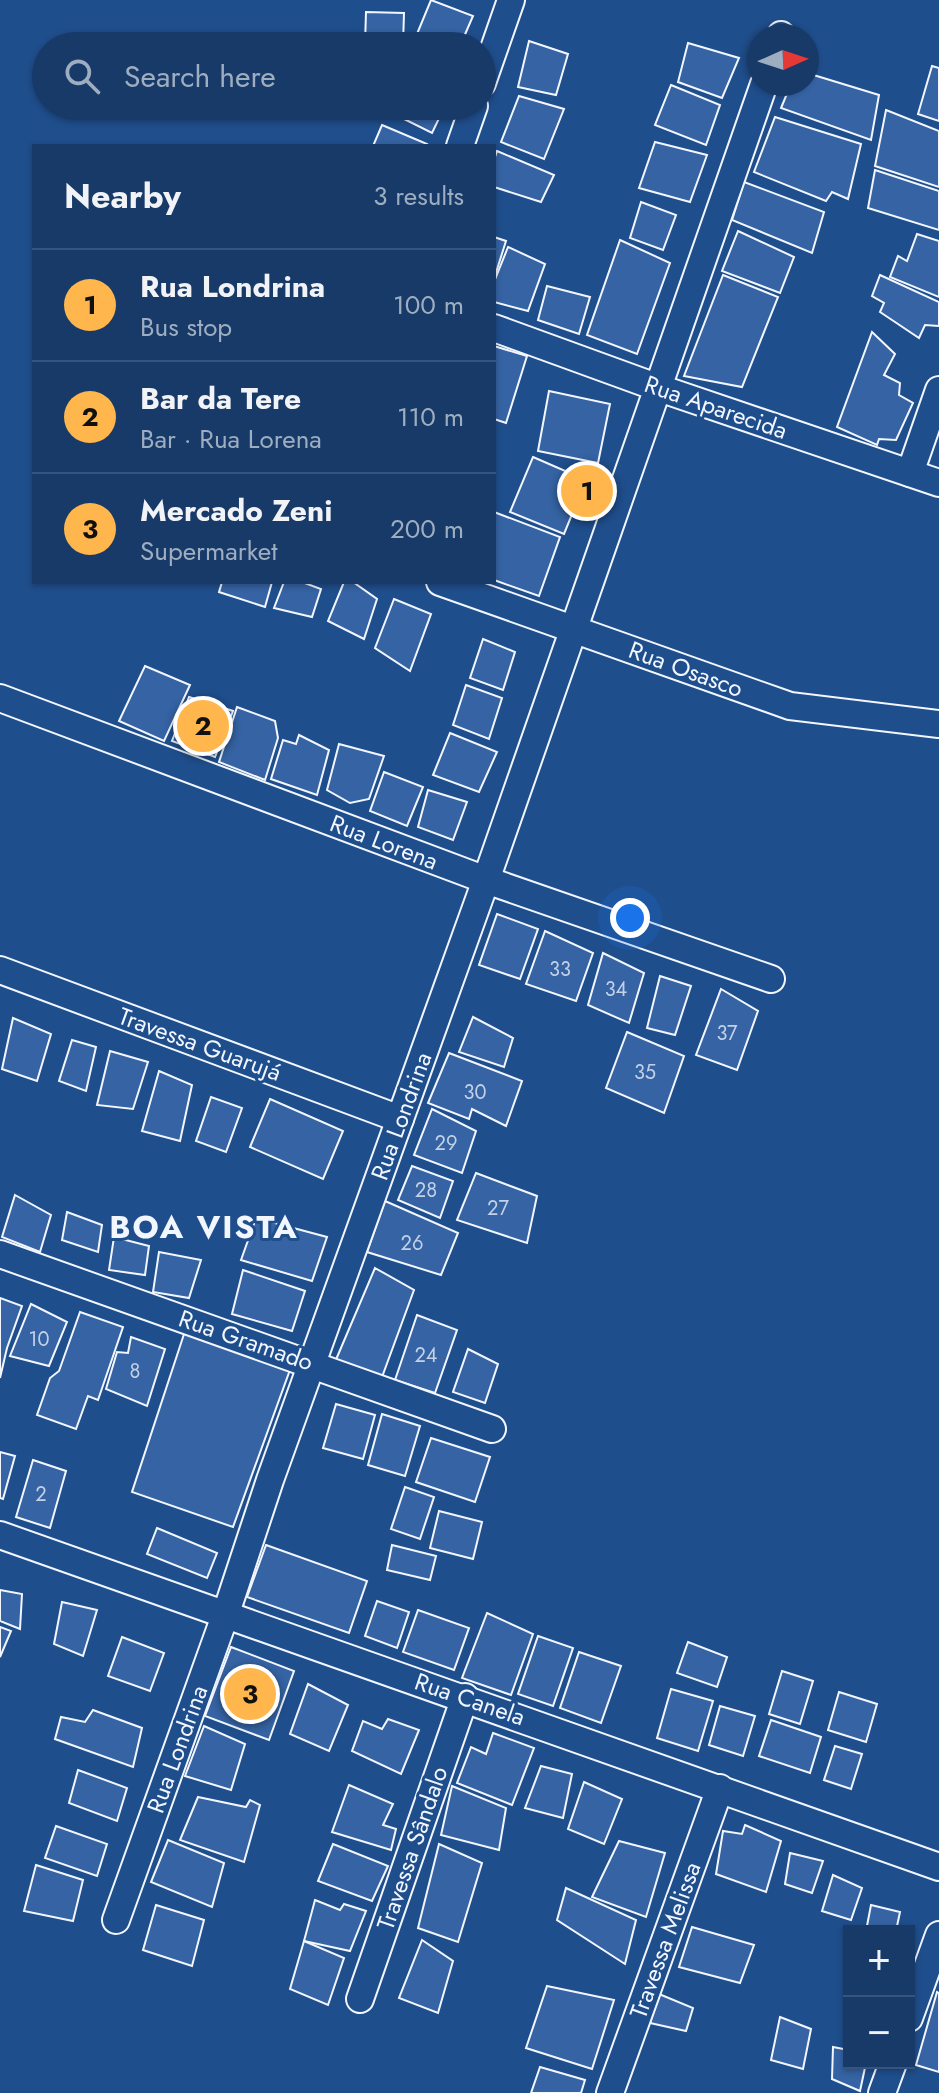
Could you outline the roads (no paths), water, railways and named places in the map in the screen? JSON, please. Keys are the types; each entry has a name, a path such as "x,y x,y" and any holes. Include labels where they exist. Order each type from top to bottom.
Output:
{"street":[{"path":"496,43 511,0"},
{"name":"Rua Londrina","path":"116,1920 486,880 760,96"},
{"path":"461,144 469,120"},
{"name":"Rua Aparecida","path":"496,329 939,483"},
{"path":"910,473 939,390"},
{"name":"Rua Osasco","path":"446,584 790,706 939,724"},
{"name":"Rua Lorena","path":"1,700 486,880 771,979"},
{"name":"Travessa Guarujá","path":"0,970 400,1119"},
{"name":"Rua Gramado","path":"0,1254 492,1429"},
{"name":"Rua Canela","path":"0,1535 939,1867"},
{"name":"Travessa Sândalo","path":"360,1999 465,1697"},
{"name":"Travessa Melissa","path":"610,2093 720,1788"},
{"path":"915,2001 939,1935"},
{"path":"882,2093 891,2069"}],"place":[{"name":"Rua Londrina","path":"587,491"},
{"name":"Bar da Tere","path":"203,726"},
{"name":"Mercado Zeni","path":"250,1694"}],"district":[{"name":"BOA VISTA","path":"204,1227"}]}
